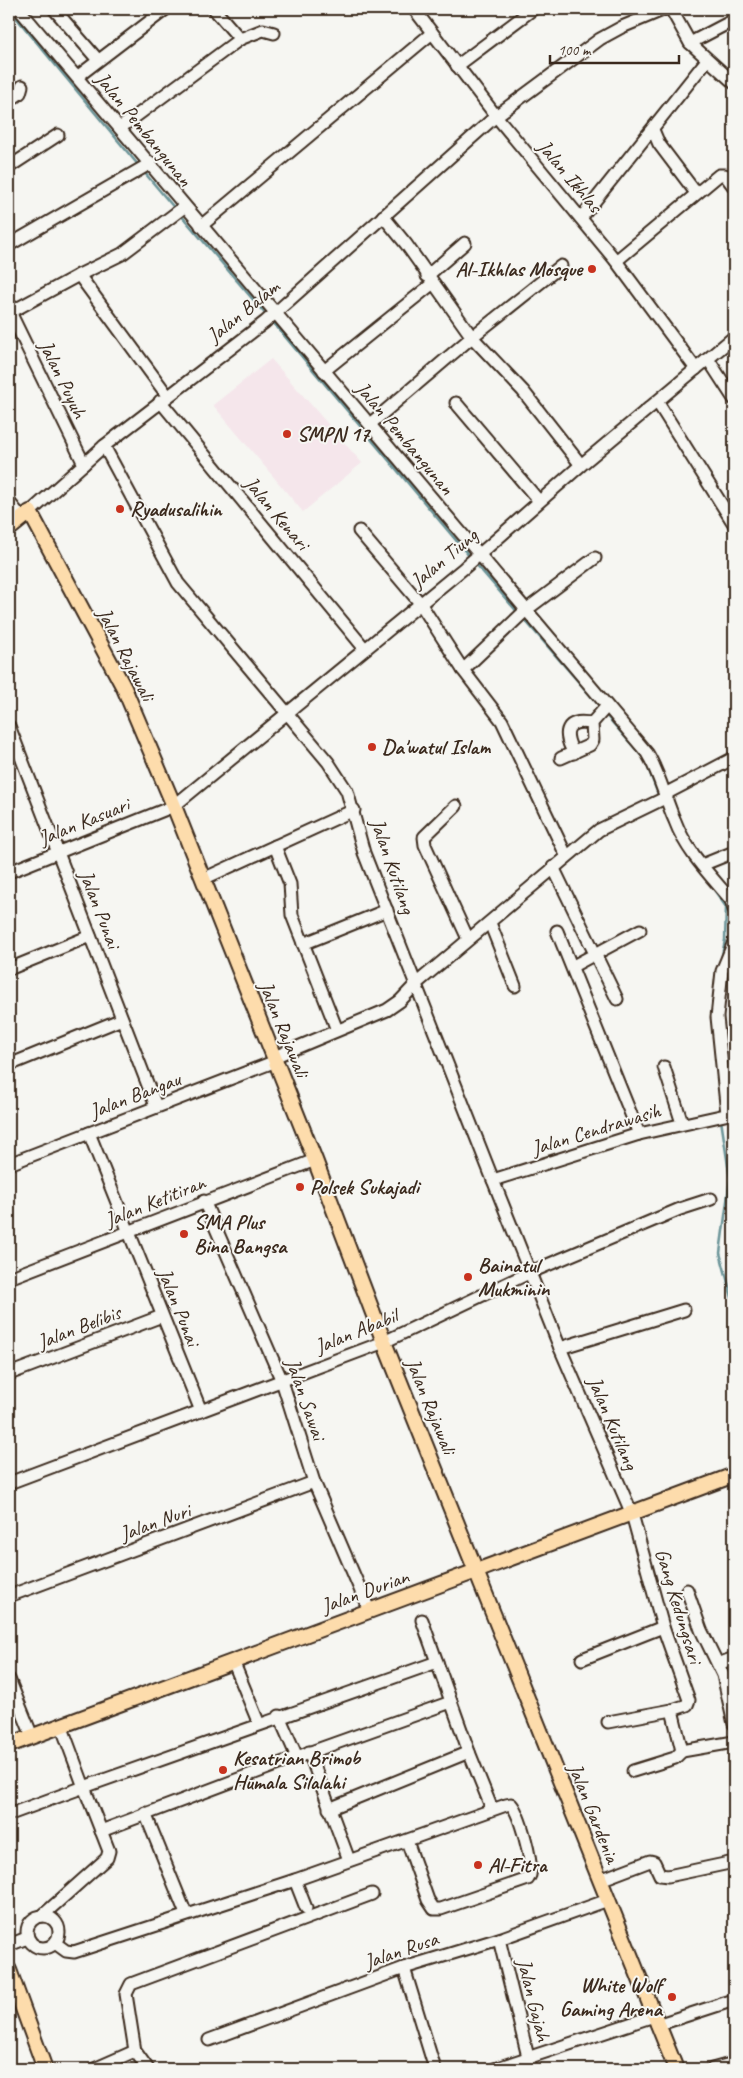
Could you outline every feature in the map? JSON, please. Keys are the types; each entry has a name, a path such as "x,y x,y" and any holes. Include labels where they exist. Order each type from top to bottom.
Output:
{"main road":[{"name":"Jalan Balam","path":"9,529 26,515"},
{"name":"Jalan Rajawali","path":"26,515 124,688 204,879 315,1160 384,1342 476,1571"},
{"name":"Jalan Durian","path":"9,1744 734,1476"},
{"name":"Jalan Gardenia","path":"476,1571 655,2021 676,2069"},
{"path":"9,1972 45,2069"}],"street":[{"name":"Jalan Pembangunan","path":"19,9 201,226 272,317 324,371 370,424 600,714 651,759 675,822 702,865 731,900 734,908"},
{"path":"54,9 98,60"},
{"path":"77,77 166,9"},
{"path":"214,9 240,39"},
{"name":"Jalan Ikhlas","path":"414,9 496,116 616,261 696,369"},
{"path":"458,66 533,9"},
{"name":"Jalan Balam","path":"26,515 104,446 163,398 272,317 496,116 600,39 622,27 665,9"},
{"path":"671,9 690,43 734,83"},
{"path":"690,43 734,20"},
{"path":"120,128 240,39 263,30 274,33"},
{"path":"201,226 432,33"},
{"path":"580,218 653,130 707,60"},
{"path":"9,101 20,93 22,86"},
{"path":"653,130 660,144 696,193"},
{"path":"9,167 58,135"},
{"path":"9,245 150,164"},
{"path":"616,261 721,174 725,175 734,187"},
{"path":"9,312 122,254 184,207"},
{"path":"383,216 472,337 523,391 581,465"},
{"path":"324,371 429,280 465,243"},
{"path":"370,424 472,337 561,266"},
{"name":"Jalan Kenari","path":"79,275 163,398 366,649"},
{"name":"Jalan Puyuh","path":"9,312 84,464"},
{"name":"Jalan Tiung","path":"174,806 464,568 581,465 658,403 734,337"},
{"path":"708,358 734,399"},
{"path":"456,403 539,501"},
{"path":"658,403 734,524"},
{"name":"Jalan Kutilang","path":"104,446 171,573 336,774 347,791 354,810 364,853 560,1348 632,1514"},
{"path":"9,502 26,515"},
{"path":"359,531 420,603 463,670 502,722 566,855"},
{"path":"463,670 520,615 596,558"},
{"path":"574,754 567,736 569,729 576,723 600,714"},
{"path":"561,758 574,754 590,745 600,714"},
{"name":"Jalan Punai","path":"9,726 156,1106"},
{"name":"Jalan Bangau","path":"9,1164 275,1059 337,1030 387,1010 400,1001 416,982 490,923 566,855 598,830 650,807 734,758"},
{"name":"Jalan Kasuari","path":"9,872 174,806"},
{"path":"456,806 424,837 425,845 468,939"},
{"path":"204,879 354,810"},
{"path":"275,846 289,880 291,910 337,1030"},
{"path":"702,865 734,852"},
{"path":"553,867 617,998"},
{"path":"304,944 387,910"},
{"path":"490,923 515,986"},
{"path":"573,966 640,930"},
{"path":"557,931 573,966 639,1134"},
{"path":"9,969 90,936"},
{"path":"728,1114 717,1017 720,978 723,965 731,958 734,942"},
{"path":"9,1065 122,1019"},
{"path":"664,1067 682,1123"},
{"name":"Jalan Cendrawasih","path":"493,1180 639,1134 728,1114"},
{"name":"Jalan Punai","path":"89,1133 201,1411"},
{"name":"Jalan Ketitiran","path":"9,1278 204,1201 315,1160"},
{"name":"Jalan Ababil","path":"9,1483 282,1382 384,1342 531,1272 680,1209 711,1199"},
{"name":"Jalan Sawai","path":"204,1201 282,1382 314,1482 369,1610"},
{"path":"560,1348 684,1310"},
{"name":"Jalan Belibis","path":"9,1374 162,1316"},
{"name":"Jalan Nuri","path":"9,1596 314,1482"},
{"name":"Gang Kedungsari","path":"632,1514 663,1628 689,1700 685,1706 672,1710"},
{"path":"688,1590 701,1630 723,1675 734,1724"},
{"path":"422,1620 469,1752 492,1809"},
{"path":"582,1659 663,1628"},
{"path":"718,1664 734,1658"},
{"path":"233,1661 259,1724"},
{"path":"13,1812 279,1716 436,1662"},
{"path":"9,1679 32,1736"},
{"path":"101,1831 309,1752 451,1702"},
{"path":"608,1722 672,1710 682,1751"},
{"path":"279,1716 297,1757"},
{"path":"42,1916 109,1855 61,1725"},
{"path":"633,1771 675,1758 682,1751 734,1742"},
{"path":"309,1752 349,1860"},
{"path":"329,1809 469,1752"},
{"path":"55,1943 66,1951 74,1952 295,1880 492,1809 511,1804 516,1810 531,1872 528,1879 441,1909 434,1909 428,1900 407,1841"},
{"path":"144,1814 186,1914"},
{"path":"600,1880 650,1861 654,1862 660,1875 668,1876 734,1862"},
{"path":"295,1880 308,1913"},
{"path":"148,2069 135,2051 126,1994 132,1984 308,1913 372,1894"},
{"name":"Jalan Rusa","path":"209,2040 404,1968 500,1939 608,1900"},
{"path":"42,1916 52,1918 58,1927 58,1937 55,1943 45,1948 34,1946 27,1938 26,1930 34,1918 42,1916"},
{"path":"9,1945 27,1938"},
{"name":"Jalan Gajah","path":"500,1939 531,2069"},
{"path":"404,1968 435,2069"},
{"path":"494,2069 528,2057 734,2000"},
{"path":"94,2069 135,2051"},
{"path":"712,2069 734,2063"}],"shaded area":[{"name":"SMPN 17","path":"271,359 362,463 303,512 213,405"}],"waterway":[{"path":"9,9 139,166"},
{"path":"144,172 176,210"},
{"path":"180,214 267,316"},
{"path":"271,320 470,557"},
{"path":"475,563 519,614"},
{"path":"523,618 601,708"},
{"path":"604,713 645,760 659,797"},
{"path":"662,804 672,827"},
{"path":"708,881 726,907 725,940 721,960"},
{"path":"720,1100 721,1112"},
{"path":"721,1120 730,1179 720,1253 734,1305"}],"place":[{"name":"Al-Ikhlas Mosque","path":"592,269"},
{"name":"SMPN 17","path":"287,434"},
{"name":"Ryadusalihin","path":"120,509"},
{"name":"Da'watul Islam","path":"372,747"},
{"name":"Polsek Sukajadi","path":"300,1187"},
{"name":"SMA Plus Bina Bangsa","path":"184,1234"},
{"name":"Bainatul Mukminin","path":"468,1277"},
{"name":"Kesatrian Brimob Humala Silalahi","path":"223,1770"},
{"name":"Al-Fitra","path":"478,1865"},
{"name":"White Wolf Gaming Arena","path":"672,1997"}]}
